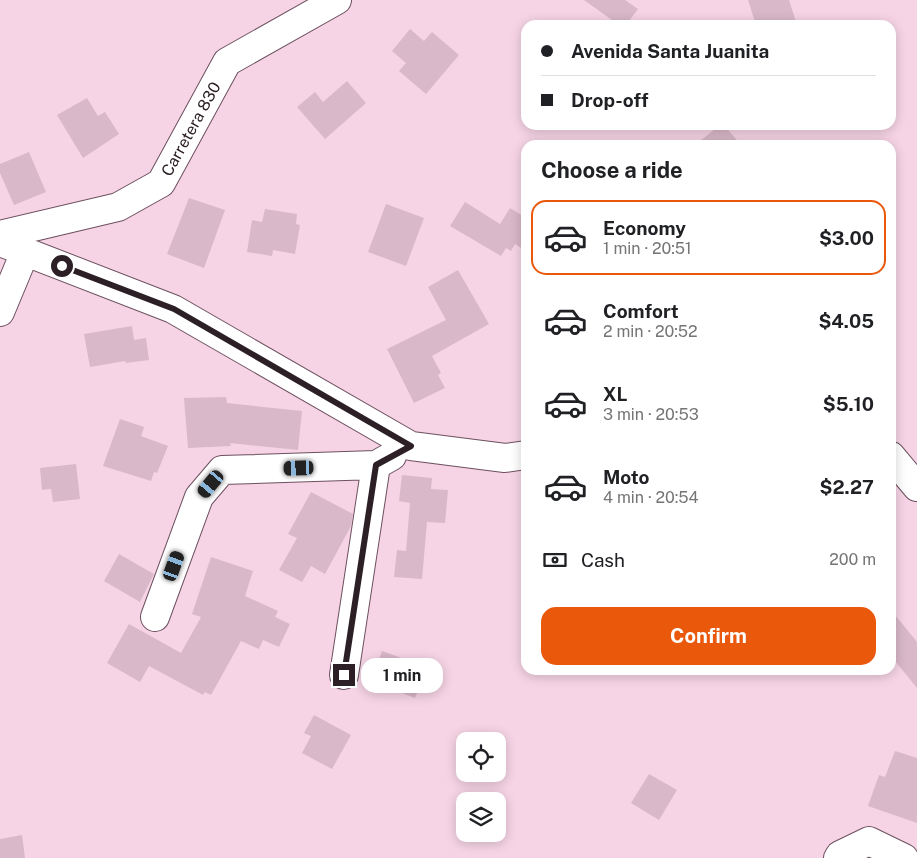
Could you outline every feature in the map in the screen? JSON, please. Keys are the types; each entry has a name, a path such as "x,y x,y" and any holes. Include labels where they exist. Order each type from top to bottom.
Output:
{"street":[{"name":"Carretera 830","path":"0,235 118,207 161,184 227,62 337,0"},
{"path":"0,312 12,247 174,309 411,446 505,458 521,456"},
{"path":"155,617 199,497 222,470 376,465 411,446"},
{"path":"896,462 917,487"},
{"path":"344,675 376,465"},
{"path":"838,858 840,855 870,841 904,858"}],"building":[{"path":"584,0 625,0 638,9 630,20 612,20"},
{"path":"748,0 789,0 795,20 754,20"},
{"path":"410,29 424,41 432,32 459,55 426,94 399,71 406,63 392,51"},
{"path":"347,81 366,103 325,139 297,107 315,92 323,102"},
{"path":"87,98 98,116 105,112 119,134 83,158 57,115"},
{"path":"714,130 728,130 737,140 701,140"},
{"path":"29,152 46,192 14,205 0,173 0,164"},
{"path":"189,198 225,210 204,268 167,254"},
{"path":"465,202 500,224 510,208 521,215 521,248 515,244 511,251 506,248 501,256 450,226"},
{"path":"386,204 424,218 406,266 368,252"},
{"path":"265,209 297,214 296,224 300,225 295,254 273,250 272,256 247,252 252,220 262,222"},
{"path":"458,270 489,324 432,356 441,373 438,375 445,388 414,403 387,349 446,320 428,287"},
{"path":"132,326 134,340 146,338 149,360 126,363 125,361 90,367 84,334"},
{"path":"226,397 227,403 302,411 298,450 230,443 231,446 188,448 184,398"},
{"path":"120,419 144,427 141,436 168,446 157,473 154,472 151,481 103,466"},
{"path":"76,464 80,499 53,502 51,489 42,490 40,468"},
{"path":"402,475 432,478 431,489 448,490 445,523 427,522 422,579 394,577 397,550 406,551 410,503 399,501"},
{"path":"311,492 353,514 351,526 325,574 311,566 302,582 279,570 297,538 288,534"},
{"path":"119,554 154,574 140,602 104,581"},
{"path":"211,557 253,571 245,596 278,611 275,617 290,624 279,647 263,640 259,649 241,641 211,695 205,692 203,695 149,666 140,682 107,663 129,624 181,653 201,617 192,614"},
{"path":"896,616 917,642 917,688 896,662"},
{"path":"382,651 427,667 415,698 371,681"},
{"path":"314,715 351,735 332,769 302,753 311,736 304,733"},
{"path":"895,751 917,758 917,823 868,806 879,775 885,777"},
{"path":"649,774 677,790 659,820 631,803"},
{"path":"22,835 25,858 0,858 0,839"}],"route":[{"path":"62,266 174,309 411,446 376,465 344,675"}]}
